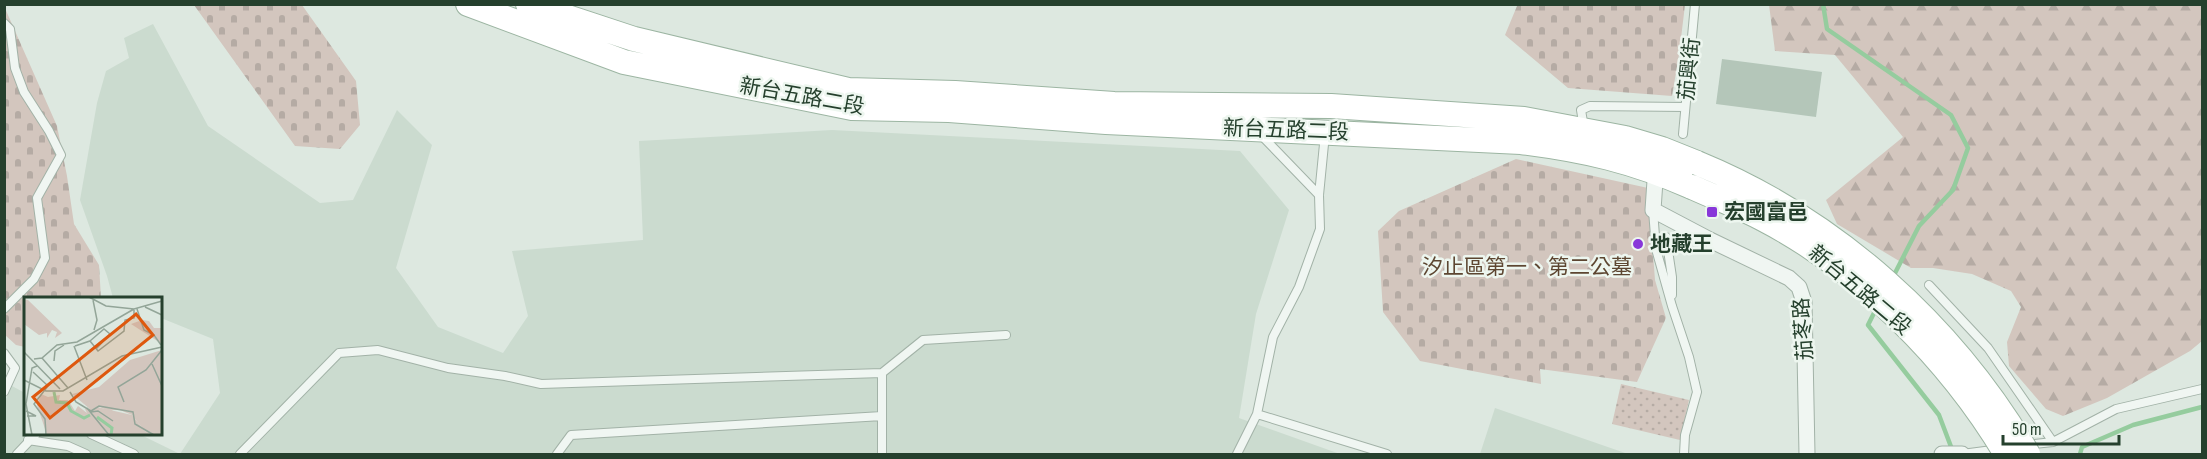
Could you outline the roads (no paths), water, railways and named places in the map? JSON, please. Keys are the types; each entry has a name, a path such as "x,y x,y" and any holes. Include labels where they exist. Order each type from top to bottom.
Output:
{"main road":[{"name":"新台五路二段","path":"468,4 624,62 852,108 949,110 1106,122 1250,117 1524,119 1584,129 1658,160 1692,187 1763,219 1838,267 1874,296 1926,348 1954,380 2006,454"},
{"name":"新台五路二段","path":"528,4 634,39 848,90 955,93 1114,104 1250,117"},
{"name":"新台五路二段","path":"1328,119 1564,148 1625,161 1658,160 1697,164 1757,191 1784,207 1855,257 1896,290 1976,375 2028,454"}],"street":[{"path":"1653,210 1658,160"},
{"name":"茄苳路","path":"1653,210 1789,278 1799,287 1804,302 1807,454"},
{"path":"1942,454 1962,454"}],"lane":[{"name":"茄興街","path":"1683,134 1695,4"},
{"path":"4,23 10,29 15,68 24,92 49,131 61,155 37,198 45,258 34,279 4,309"},
{"path":"1584,129 1581,110 1590,106 1685,107"},
{"path":"1250,117 1319,195"},
{"path":"1237,454 1257,414 1273,337 1299,287 1320,229 1319,195 1328,119"},
{"path":"1653,210 1656,249 1689,357 1697,392 1685,435 1684,454"},
{"path":"1666,237 1672,277 1672,306"},
{"path":"1929,285 1988,348 2053,442"},
{"path":"240,454 339,353 378,350 448,368 541,384 882,373 923,340 1006,335"},
{"path":"4,353 15,368 4,392"},
{"path":"882,373 882,454"},
{"path":"1962,454 2053,442 2116,409 2202,389"},
{"path":"1257,414 1387,454"},
{"path":"557,454 571,435 882,416"},
{"path":"17,454 35,435"},
{"path":"93,435 134,454"},
{"path":"28,441 68,446 86,454"}],"waterway":[{"path":"1823,4 1827,29 1951,115 1968,148 1953,190 1919,226 1892,279"},
{"path":"1877,307 1868,325 1939,415 1953,452"},
{"path":"2080,454 2082,447 2133,425 2202,407"}],"place":[{"name":"宏國富邑","path":"1712,212"},
{"name":"地藏王","path":"1638,244"}],"park label":[{"name":"汐止區第一、第二公墓","path":"1527,267"}]}
